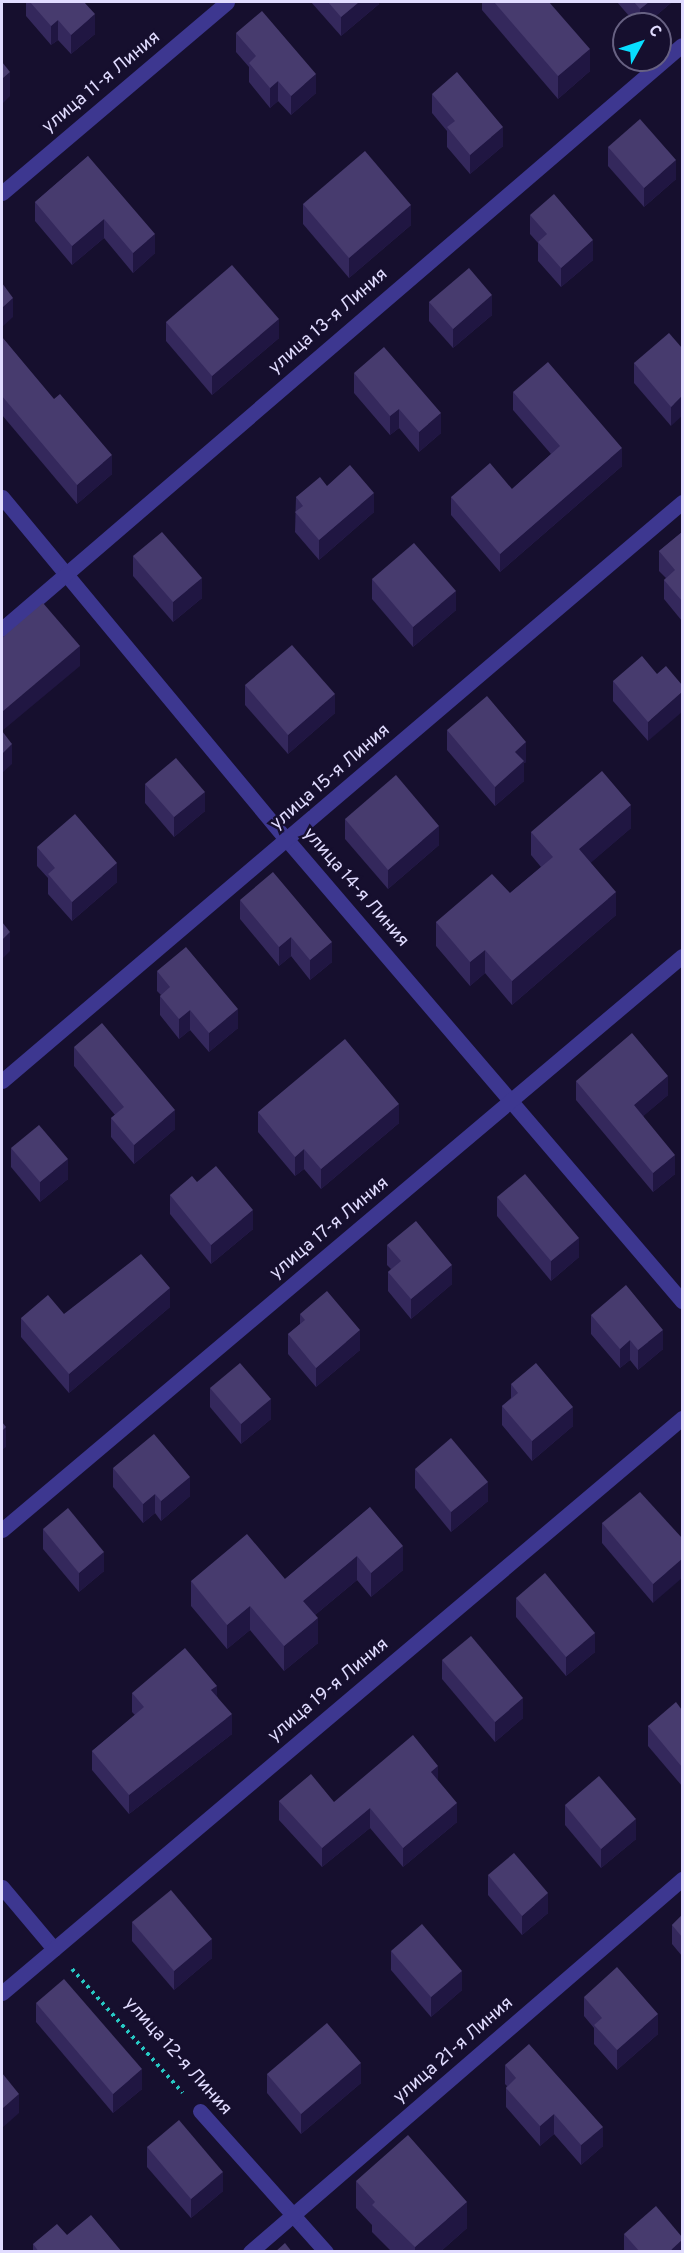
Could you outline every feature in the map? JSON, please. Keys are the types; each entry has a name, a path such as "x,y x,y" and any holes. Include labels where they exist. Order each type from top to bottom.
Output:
{"street":[{"name":"улица 11-я Линия","path":"2,193 227,2"},
{"name":"улица 13-я Линия","path":"2,629 682,45"},
{"name":"улица 14-я Линия","path":"2,496 288,841 514,1101 682,1301"},
{"name":"улица 15-я Линия","path":"2,1081 288,841 682,502"},
{"name":"улица 17-я Линия","path":"2,1530 514,1101 682,956"},
{"name":"улица 19-я Линия","path":"2,1993 682,1418"},
{"name":"улица 21-я Линия","path":"250,2252 682,1879"},
{"path":"2,1887 54,1949"},
{"name":"улица 12-я Линия","path":"200,2112 326,2252"}],"path":[{"name":"улица 12-я Линия","path":"54,1949 200,2112"}],"building":[{"path":"30,2 84,2 95,14 71,35 58,20 51,26"},
{"path":"328,2 359,2 341,17"},
{"path":"494,2 549,2 590,49 558,76"},
{"path":"634,2 649,2 640,9"},
{"path":"262,11 316,74 291,96 278,81 270,88 249,63 256,56 236,33"},
{"path":"2,62 10,72 2,79"},
{"path":"457,72 503,127 470,155 447,127 455,121 432,94"},
{"path":"640,119 676,160 644,188 608,147"},
{"path":"365,151 411,205 349,258 303,204"},
{"path":"88,156 155,234 133,253 104,219 72,246 35,202"},
{"path":"554,194 593,240 561,268 538,242 547,234 530,215"},
{"path":"232,265 279,319 212,376 166,322"},
{"path":"469,268 492,295 453,329 429,302"},
{"path":"2,283 13,298 2,308"},
{"path":"669,333 682,348 682,396 671,407 634,363"},
{"path":"2,337 54,399 60,394 112,455 77,485 2,396"},
{"path":"384,347 441,413 419,432 399,409 390,416 354,373"},
{"path":"548,362 622,448 500,554 451,497 490,463 512,489 560,446 513,392"},
{"path":"350,465 374,493 319,540 295,512 303,506 296,497 320,477 327,486"},
{"path":"162,532 202,578 173,602 133,556"},
{"path":"682,532 682,601 664,580 675,570 659,551"},
{"path":"414,543 456,591 413,627 372,579"},
{"path":"43,603 80,646 2,712 2,638"},
{"path":"292,645 335,694 288,735 245,685"},
{"path":"642,656 657,674 666,666 682,685 682,692 648,722 613,681"},
{"path":"487,696 526,742 515,752 524,761 495,787 447,730"},
{"path":"2,731 12,744 2,754"},
{"path":"176,758 205,792 174,817 145,784"},
{"path":"602,771 631,805 579,849 616,892 512,981 485,950 470,962 436,922 492,874 510,893 553,857 531,832"},
{"path":"396,775 439,826 388,870 345,819"},
{"path":"75,814 117,863 72,902 48,874 55,868 37,847"},
{"path":"273,872 332,942 310,960 291,937 279,947 240,900"},
{"path":"2,922 10,932 2,940"},
{"path":"186,947 238,1009 209,1033 190,1010 179,1019 160,996 170,987 157,971"},
{"path":"102,1023 175,1110 134,1145 111,1118 124,1107 74,1047"},
{"path":"632,1033 668,1076 634,1105 675,1155 653,1173 576,1081"},
{"path":"345,1039 399,1104 321,1169 304,1149 295,1157 258,1112"},
{"path":"39,1125 68,1159 40,1182 11,1148"},
{"path":"216,1166 253,1210 211,1245 170,1195 192,1176 197,1182"},
{"path":"525,1174 579,1238 551,1261 497,1197"},
{"path":"416,1221 452,1265 411,1299 388,1272 401,1261 387,1245"},
{"path":"141,1254 170,1288 69,1374 21,1318 48,1295 64,1314"},
{"path":"626,1285 663,1330 638,1350 630,1340 620,1349 591,1315"},
{"path":"327,1291 360,1330 316,1368 288,1334 305,1320 300,1314"},
{"path":"240,1363 271,1399 241,1424 210,1388"},
{"path":"536,1363 573,1407 532,1441 502,1406 518,1393 511,1384"},
{"path":"154,1434 190,1477 161,1501 155,1494 143,1504 113,1468"},
{"path":"451,1438 488,1482 451,1512 415,1469"},
{"path":"640,1492 682,1538 682,1559 653,1584 602,1523"},
{"path":"370,1507 403,1546 371,1573 357,1556 303,1601 318,1618 284,1646 250,1606 227,1625 191,1581 247,1534 285,1579"},
{"path":"68,1508 104,1552 79,1573 43,1529"},
{"path":"545,1573 595,1633 566,1657 516,1598"},
{"path":"471,1636 523,1698 495,1722 442,1660"},
{"path":"185,1648 217,1686 211,1690 232,1714 129,1795 92,1751 144,1707 132,1693"},
{"path":"676,1702 682,1710 682,1767 648,1726"},
{"path":"413,1735 438,1766 431,1772 457,1803 403,1848 370,1808 322,1848 279,1801 311,1774 334,1802"},
{"path":"599,1776 636,1819 601,1849 565,1805"},
{"path":"514,1853 548,1893 522,1916 488,1875"},
{"path":"171,1890 212,1939 174,1971 132,1922"},
{"path":"682,1915 682,1937 672,1925"},
{"path":"422,1924 462,1971 431,1997 391,1951"},
{"path":"617,1967 658,2014 617,2050 594,2025 602,2018 584,1997"},
{"path":"64,1979 142,2069 113,2094 36,2003"},
{"path":"327,2023 361,2063 301,2114 267,2074"},
{"path":"529,2044 603,2127 581,2145 554,2114 540,2126 506,2088 516,2078 505,2065"},
{"path":"2,2073 19,2094 2,2109"},
{"path":"179,2120 223,2172 191,2199 147,2147"},
{"path":"408,2135 467,2202 415,2247 372,2205 375,2202 356,2181"},
{"path":"656,2206 682,2237 682,2240 669,2252 640,2252 624,2234"},
{"path":"91,2215 122,2252 39,2252 33,2244 57,2224 67,2235"},
{"path":"285,2243 292,2252 275,2252"}]}
